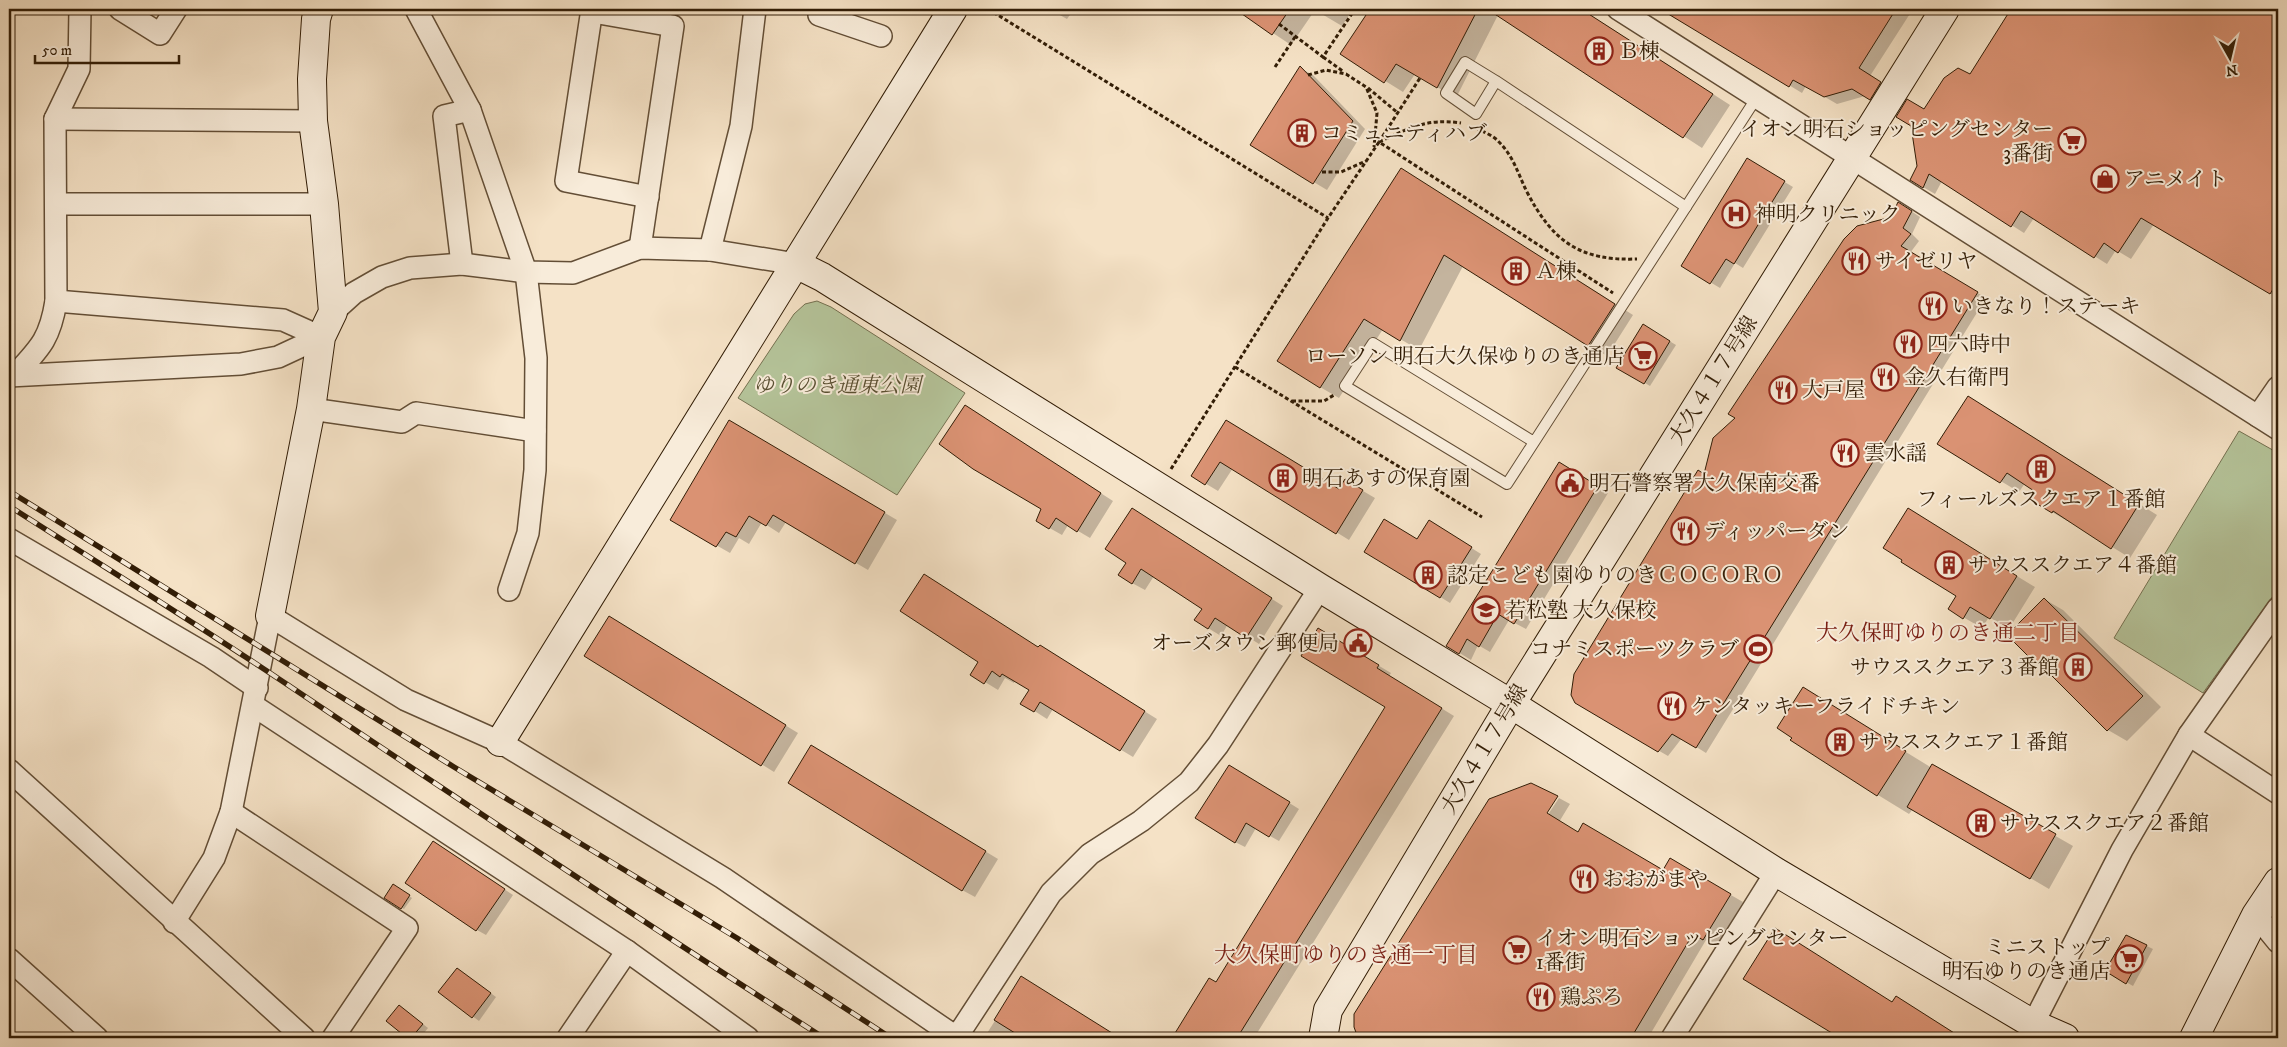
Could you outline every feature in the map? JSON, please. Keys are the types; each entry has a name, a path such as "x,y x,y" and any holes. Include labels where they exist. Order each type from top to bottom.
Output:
{"street":[{"path":"12,376 42,347 53,321 56,301 55,118 78,69 80,9"},
{"path":"120,9 160,34 176,9"},
{"path":"318,9 312,79 313,121 324,204 333,312"},
{"path":"416,9 470,110 526,272 536,358 535,470 528,533 509,590"},
{"path":"710,250 741,126 755,9"},
{"path":"821,9 819,15 881,36"},
{"path":"500,742 953,9"},
{"path":"1618,9 2278,429"},
{"name":"大久４１７号線","path":"1323,1038 1328,1010 1511,704 1945,9"},
{"path":"640,248 648,197 673,26 593,10 566,181 648,197"},
{"path":"462,264 444,116 470,110"},
{"path":"55,118 313,121"},
{"path":"56,204 324,204"},
{"path":"174,922 214,858 231,812 311,409 321,337 333,312 354,293 382,276 410,268 462,264 526,272 573,273 640,248 710,250 796,264 822,277 1320,588 1511,704 2031,1031 2065,1038"},
{"path":"56,301 283,320 321,337"},
{"path":"12,376 241,364 278,357 321,337"},
{"path":"2258,416 2278,386"},
{"path":"311,409 402,422 416,413 535,431"},
{"path":"9,539 211,657 255,697 627,951 748,1038"},
{"path":"270,616 406,700 500,742 723,878 953,1035 958,1035 1050,894 1090,854 1141,821 1195,775 1218,746 1320,588"},
{"path":"2031,1031 2122,850 2189,735 2277,610"},
{"path":"2189,735 2278,793"},
{"path":"9,770 174,922 304,1038"},
{"path":"231,812 407,928 333,1038"},
{"path":"1672,1038 1776,872"},
{"path":"2194,1038 2256,915 2278,882"},
{"path":"2256,915 2278,942"},
{"path":"568,1038 627,951"},
{"path":"9,959 85,1035"}],"lane":[{"path":"1496,81 1476,114 1446,93 1465,62 1496,81 1686,207"},
{"path":"1534,442 1373,343 1345,386 1507,484 1758,97"}],"path":[{"path":"988,9 1328,218"},
{"path":"1323,57 1355,9"},
{"path":"1279,24 1366,87 1398,113"},
{"path":"1275,67 1295,37"},
{"path":"1308,75 1326,70 1346,74"},
{"path":"1160,487 1328,218 1420,78"},
{"path":"1366,87 1377,113 1374,149"},
{"path":"1379,142 1414,126 1441,120 1470,124 1498,140 1515,161 1527,191 1546,224 1561,238 1587,254 1614,260 1653,258"},
{"path":"1379,142 1625,301"},
{"path":"1322,172 1341,172 1367,161"},
{"path":"1235,367 1482,517"}],"green space":[{"name":"ゆりのき通東公園","path":"817,301 831,307 965,393 897,495 738,398 794,314 805,304"},
{"path":"2239,431 2278,453 2278,589 2203,693 2114,638"}],"building":[{"path":"1235,9 1290,9 1272,35"},
{"path":"1370,9 1478,9 1437,88 1396,64 1384,83 1340,54"},
{"name":"Ｂ棟","path":"1487,9 1581,9 1713,94 1683,138"},
{"path":"1660,9 1896,9 1859,68 1881,82 1870,100 1852,89 1824,97 1793,80 1789,87"},
{"name":"イオン明石ショッピングセンター 3番街","path":"2011,9 2278,9 2278,281 2270,294 2141,218 2118,253 2104,243 2094,258 2021,211 2011,227 1929,174 1923,188 1910,180 1917,166 1911,126 1896,117 1907,99 1924,109 1944,78 1958,68 1970,74"},
{"name":"コミュニティハブ","path":"1300,66 1353,121 1313,184 1250,145"},
{"path":"1747,158 1785,181 1734,264 1726,259 1710,284 1681,266"},
{"name":"Ａ棟","path":"1401,168 1615,304 1588,346 1444,255 1400,341 1364,319 1320,388 1277,361"},
{"path":"1898,202 1912,211 1903,228 1911,234 1901,246 1978,292 1696,748 1672,734 1658,752 1575,703 1571,695 1574,674 1698,470 1704,474 1713,438 1735,418 1728,414 1844,239 1857,226 1891,217"},
{"path":"1643,324 1670,341 1644,384 1616,368"},
{"name":"フィールズスクエア１番館","path":"1968,396 2139,504 2111,549 2053,511 2052,513 2029,499 2034,491 2007,473 2000,483 1937,444"},
{"path":"965,405 1101,493 1077,532 1056,518 1049,529 1036,521 1041,509 973,469 939,444"},
{"path":"729,420 885,512 855,564 773,515 766,526 749,516 736,537 726,532 716,547 670,520"},
{"name":"明石あすの保育園","path":"1226,420 1339,489 1345,479 1363,490 1336,534 1220,462 1205,485 1191,476"},
{"path":"1559,462 1598,486 1514,624 1498,614 1479,647 1467,639 1459,654 1446,646"},
{"path":"1132,508 1272,598 1246,638 1215,618 1208,629 1194,620 1202,609 1141,569 1132,584 1118,575 1126,563 1105,549"},
{"name":"サウススクエア４番館","path":"1908,508 2017,576 1990,619 1970,607 1963,619 1948,609 1956,596 1901,562 1902,560 1883,548"},
{"name":"認定こども園ゆりのきＣＯＣＯＲＯ","path":"1384,519 1417,539 1429,520 1472,547 1440,598 1364,552"},
{"path":"924,574 1038,647 1040,645 1145,711 1120,751 1040,702 1034,712 1020,704 1029,690 1002,674 1000,677 992,671 984,684 970,675 978,662 900,611"},
{"name":"サウススクエア３番館","path":"2044,598 2143,696 2107,731 2038,662 2036,664 2007,635"},
{"path":"609,616 786,725 761,766 584,656"},
{"path":"1318,628 1379,665 1377,668 1442,708 1237,1038 1172,1038 1209,978 1216,982 1385,707 1301,656"},
{"name":"サウススクエア１番館","path":"1803,687 1906,751 1877,796 1790,740 1792,738 1777,728"},
{"path":"811,745 986,851 962,891 788,783"},
{"name":"サウススクエア２番館","path":"1932,764 2056,834 2030,879 1907,807"},
{"path":"1229,765 1290,802 1269,837 1246,823 1235,843 1195,818"},
{"name":"イオン明石ショッピングセンター 1番街","path":"1531,783 1558,796 1547,813 1578,832 1583,823 1663,870 1670,858 1731,894 1703,940 1693,934 1631,1038 1358,1038 1354,1027 1354,1014 1489,799"},
{"path":"433,841 505,889 476,931 405,883"},
{"path":"393,884 410,895 401,909 384,898"},
{"path":"1775,928 1892,1002 1896,996 1962,1038 1840,1038 1743,979"},
{"path":"2126,935 2147,945 2126,984 2105,971"},
{"path":"457,968 491,993 472,1018 438,992"},
{"path":"1021,976 1120,1038 1023,1038 994,1020"},
{"path":"399,1005 423,1024 411,1038 407,1038 386,1021"}],"railway":[{"path":"9,491 454,767 737,938 891,1038"},
{"path":"9,506 251,660 554,862 824,1038"}],"place":[{"name":"Ｂ棟","path":"1599,51"},
{"name":"コミュニティハブ","path":"1302,133"},
{"name":"イオン明石ショッピングセンター 3番街","path":"2072,141"},
{"name":"アニメイト","path":"2105,179"},
{"name":"神明クリニック","path":"1736,214"},
{"name":"サイゼリヤ","path":"1856,261"},
{"name":"Ａ棟","path":"1516,271"},
{"name":"いきなり！ステーキ","path":"1933,306"},
{"name":"四六時中","path":"1908,344"},
{"name":"ローソン 明石大久保ゆりのき通店","path":"1643,356"},
{"name":"金久右衛門","path":"1885,377"},
{"name":"大戸屋","path":"1783,390"},
{"name":"雲水謡","path":"1845,453"},
{"name":"フィールズスクエア１番館","path":"2041,469"},
{"name":"明石あすの保育園","path":"1283,478"},
{"name":"明石警察署大久保南交番","path":"1570,483"},
{"name":"ディッパーダン","path":"1685,531"},
{"name":"サウススクエア４番館","path":"1949,565"},
{"name":"認定こども園ゆりのきＣＯＣＯＲＯ","path":"1428,575"},
{"name":"若松塾 大久保校","path":"1486,610"},
{"name":"オーズタウン郵便局","path":"1358,643"},
{"name":"コナミスポーツクラブ","path":"1758,649"},
{"name":"サウススクエア３番館","path":"2078,667"},
{"name":"ケンタッキーフライドチキン","path":"1672,706"},
{"name":"サウススクエア１番館","path":"1840,742"},
{"name":"サウススクエア２番館","path":"1981,823"},
{"name":"おおがまや","path":"1584,879"},
{"name":"イオン明石ショッピングセンター 1番街","path":"1517,950"},
{"name":"ミニストップ 明石ゆりのき通店","path":"2129,959"},
{"name":"鶏ぷろ","path":"1541,997"}],"district":[{"name":"大久保町ゆりのき通二丁目","path":"1948,632"},
{"name":"大久保町ゆりのき通一丁目","path":"1346,954"}]}
